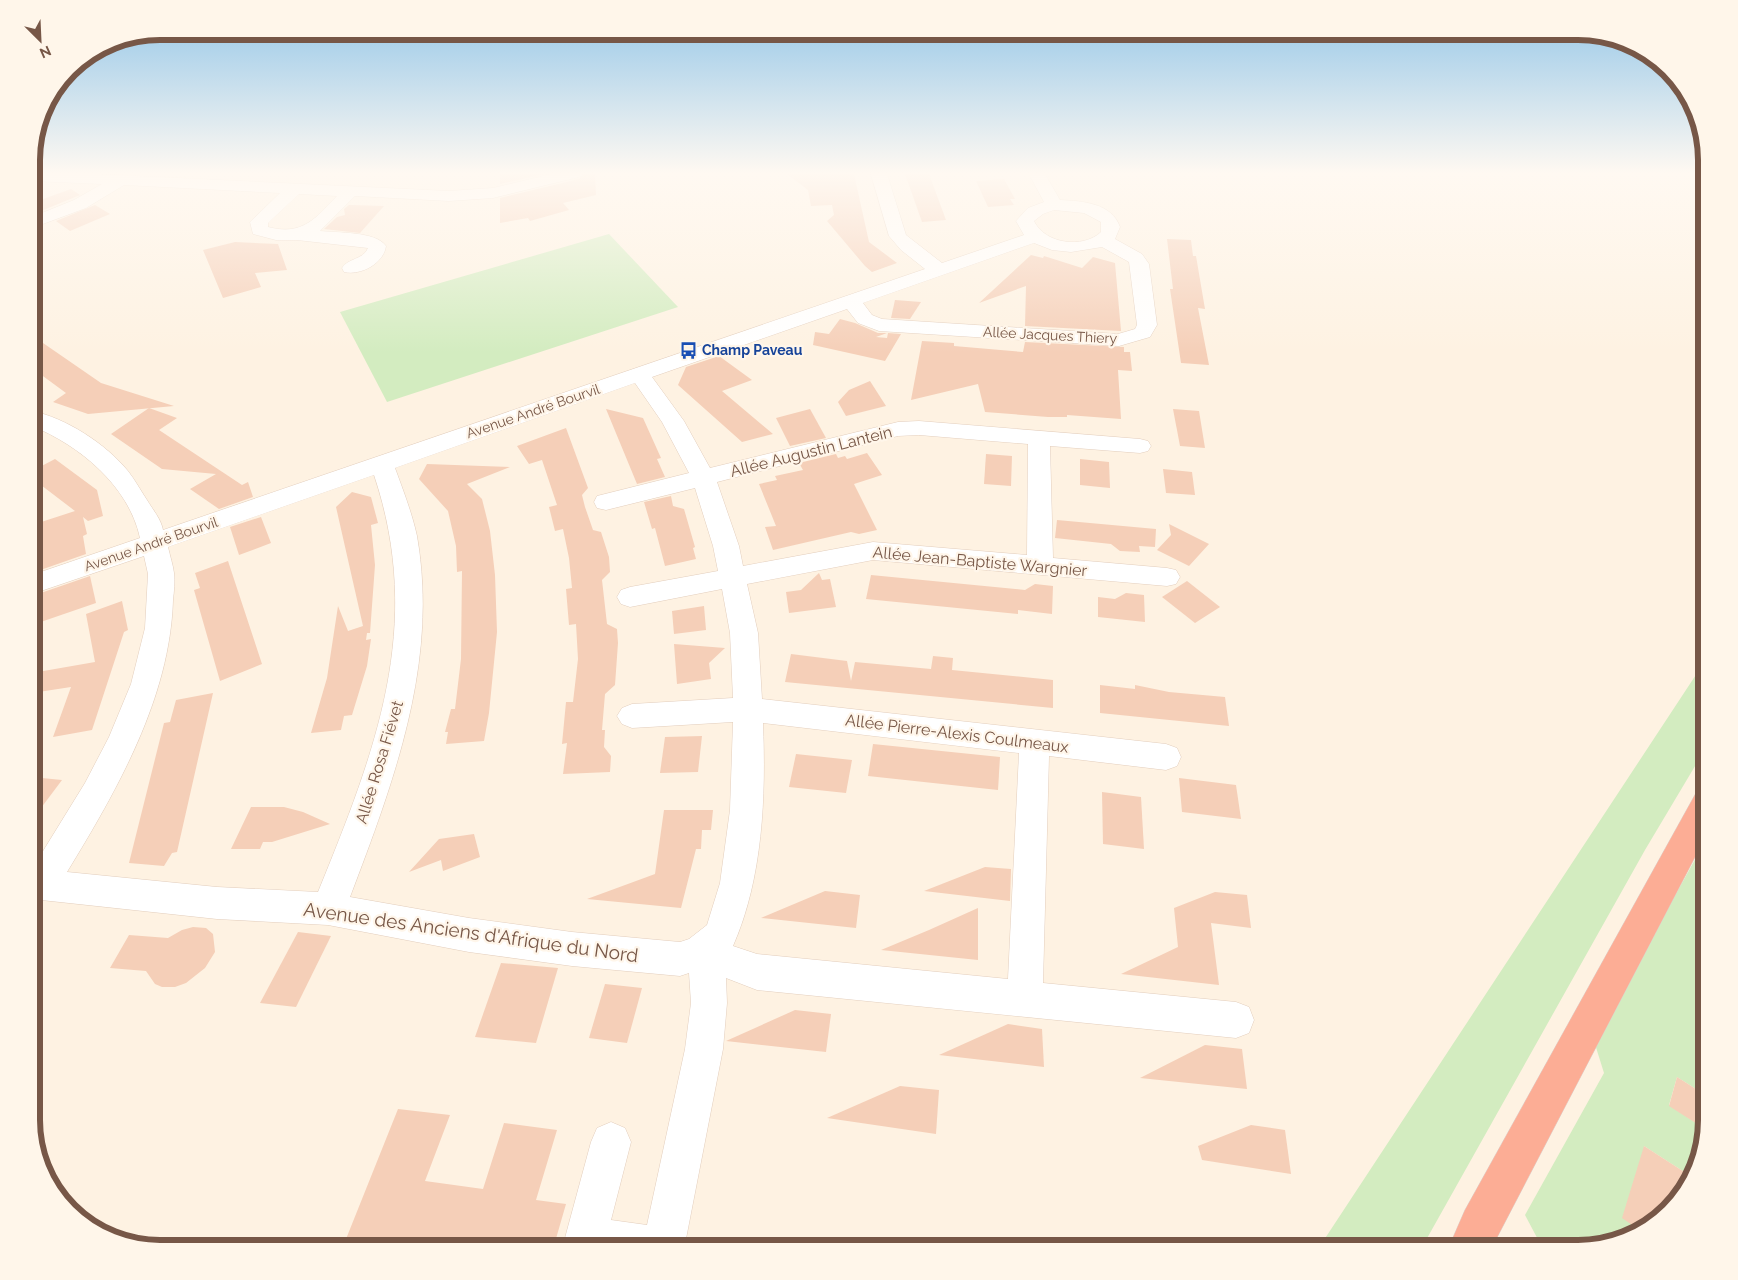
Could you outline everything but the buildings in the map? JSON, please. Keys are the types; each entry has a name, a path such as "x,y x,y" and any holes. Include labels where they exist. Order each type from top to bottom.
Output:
{"highway":[{"path":"1473,1240 1484,1216 1698,820"}],"street":[{"path":"270,234 367,241 376,246 376,253 367,261 351,268"},
{"path":"897,234 939,270"},
{"path":"1032,234 1035,237 1061,246 1091,244 1103,240 1110,234"},
{"name":"Avenue André Bourvil","path":"40,583 1035,237"},
{"name":"Allée Jacques Thiery","path":"851,300 865,319 879,325 1119,340 1133,337 1143,333 1147,325 1140,264 1136,258 1103,240"},
{"path":"639,374 676,427 703,477 718,517 734,576 744,633 748,709 748,774 737,883 721,935 700,952"},
{"path":"40,422 73,437 111,467 136,496 147,516 157,542 161,601 158,630 147,680 106,774 82,818 40,878"},
{"name":"Allée Augustin Lantein","path":"606,502 898,429 919,428 1140,446"},
{"path":"1039,438 1040,564"},
{"name":"Allée Rosa Fiévet","path":"328,908 383,761 400,696 406,652 409,619 404,536 382,464"},
{"name":"Allée Jean-Baptiste Wargnier","path":"630,597 873,551 1040,564 1167,577"},
{"name":"Allée Pierre-Alexis Coulmeaux","path":"632,716 748,709 1166,757"},
{"path":"1025,1000 1034,742"},
{"name":"Avenue des Anciens d'Afrique du Nord","path":"40,884 217,903 328,908 469,935 572,949 667,958 680,958 700,952"},
{"path":"700,952 758,972 1236,1020"},
{"path":"664,1240 704,1049 709,1003 708,977 700,952"},
{"path":"585,1240 610,1142"}],"green space":[{"path":"609,234 678,307 387,402 340,312"},
{"path":"1698,672 1698,761 1645,850 1426,1240 1324,1240"},
{"path":"1698,854 1698,1090 1677,1077 1669,1105 1698,1124 1692,1159 1686,1173 1644,1146 1641,1222 1617,1234 1594,1239 1538,1240 1525,1215 1604,1073 1594,1041"}],"place":[{"name":"Champ Paveau","path":"688,350"}]}
